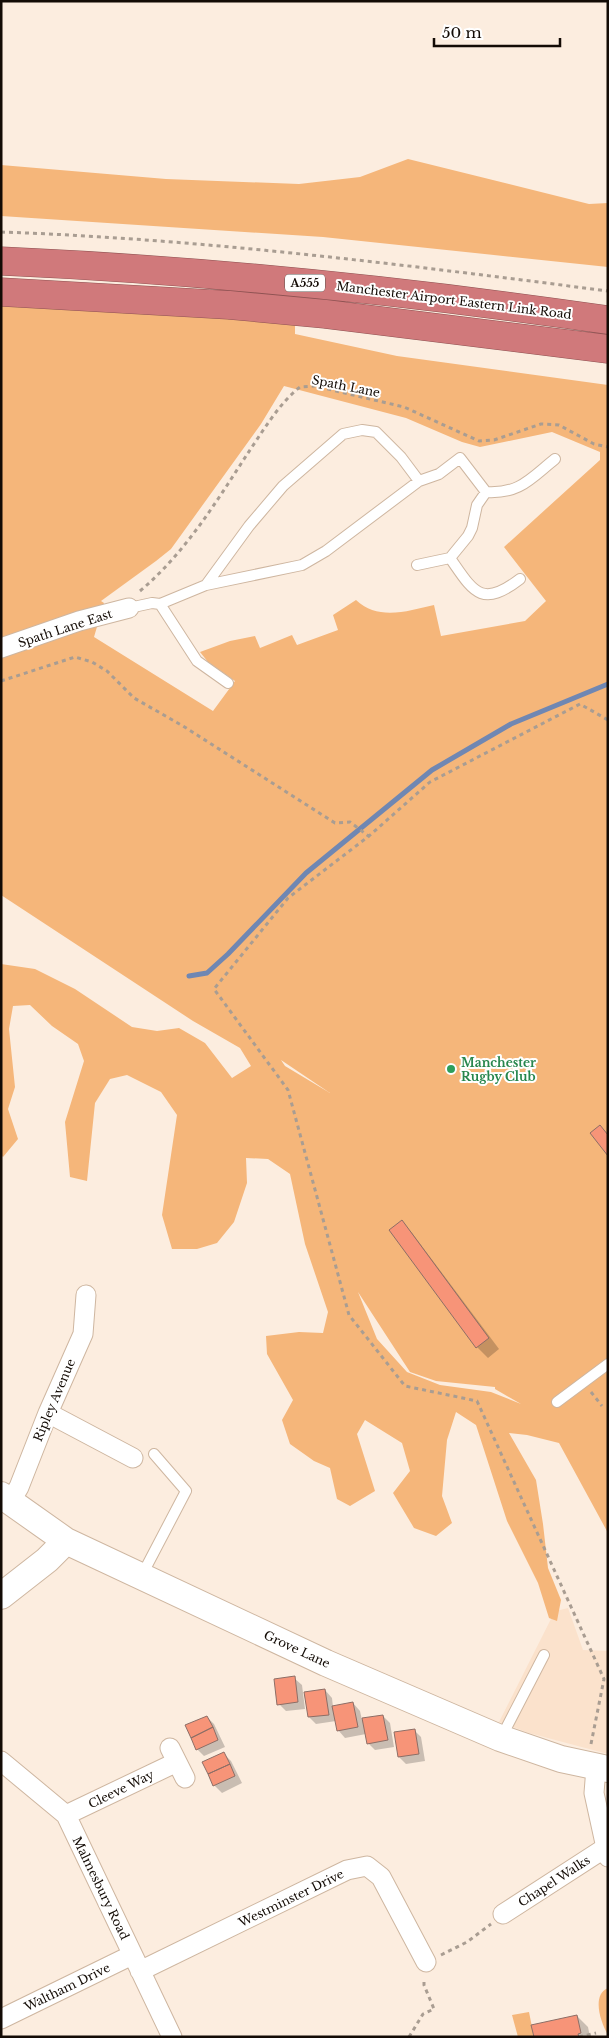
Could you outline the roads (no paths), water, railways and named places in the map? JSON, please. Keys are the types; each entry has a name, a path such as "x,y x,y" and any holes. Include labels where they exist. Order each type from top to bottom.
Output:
{"highway":[{"name":"Manchester Airport Eastern Link Road","path":"1,261 235,276 496,304 608,320"},
{"path":"1,292 229,305 325,314 608,349"}],"main road":[{"name":"Grove Lane","path":"6,1499 66,1541 326,1662 500,1738 561,1759 597,1767"},
{"path":"1,1596 48,1560 66,1541"}],"street":[{"name":"Spath Lane East","path":"1,648 79,621 129,608"},
{"name":"Ripley Avenue","path":"6,1499 19,1486 48,1413 83,1334 86,1296"},
{"path":"48,1413 132,1458"},
{"name":"Malmesbury Road","path":"1,1761 66,1815 172,2037"},
{"name":"Cleeve Way","path":"66,1815 177,1763"},
{"path":"597,1767 594,1793 607,1853"},
{"name":"Chapel Walks","path":"503,1914 607,1853"},
{"name":"Westminster Drive","path":"136,1963 347,1870 367,1866 381,1877 426,1962"},
{"name":"Waltham Drive","path":"1,2019 136,1963"}],"lane":[{"path":"206,585 249,526 283,486 343,434 362,430 376,432 401,457 420,481"},
{"path":"129,608 152,603 160,604 206,585 302,564 326,551 420,481 439,474 460,458 486,492 502,493 513,490 555,459"},
{"path":"417,565 450,558 468,536 472,528 476,505 486,492"},
{"path":"450,558 471,588 478,593 499,592 520,579"},
{"path":"160,604 197,661 228,683"},
{"path":"557,1402 608,1364"},
{"path":"141,1576 186,1491 154,1454"},
{"path":"500,1738 544,1655"}],"waterway":[{"path":"189,976 207,973 228,954 306,873 432,770 511,724 608,684"}],"place":[{"name":"Manchester Rugby Club","path":"451,1069"}]}
